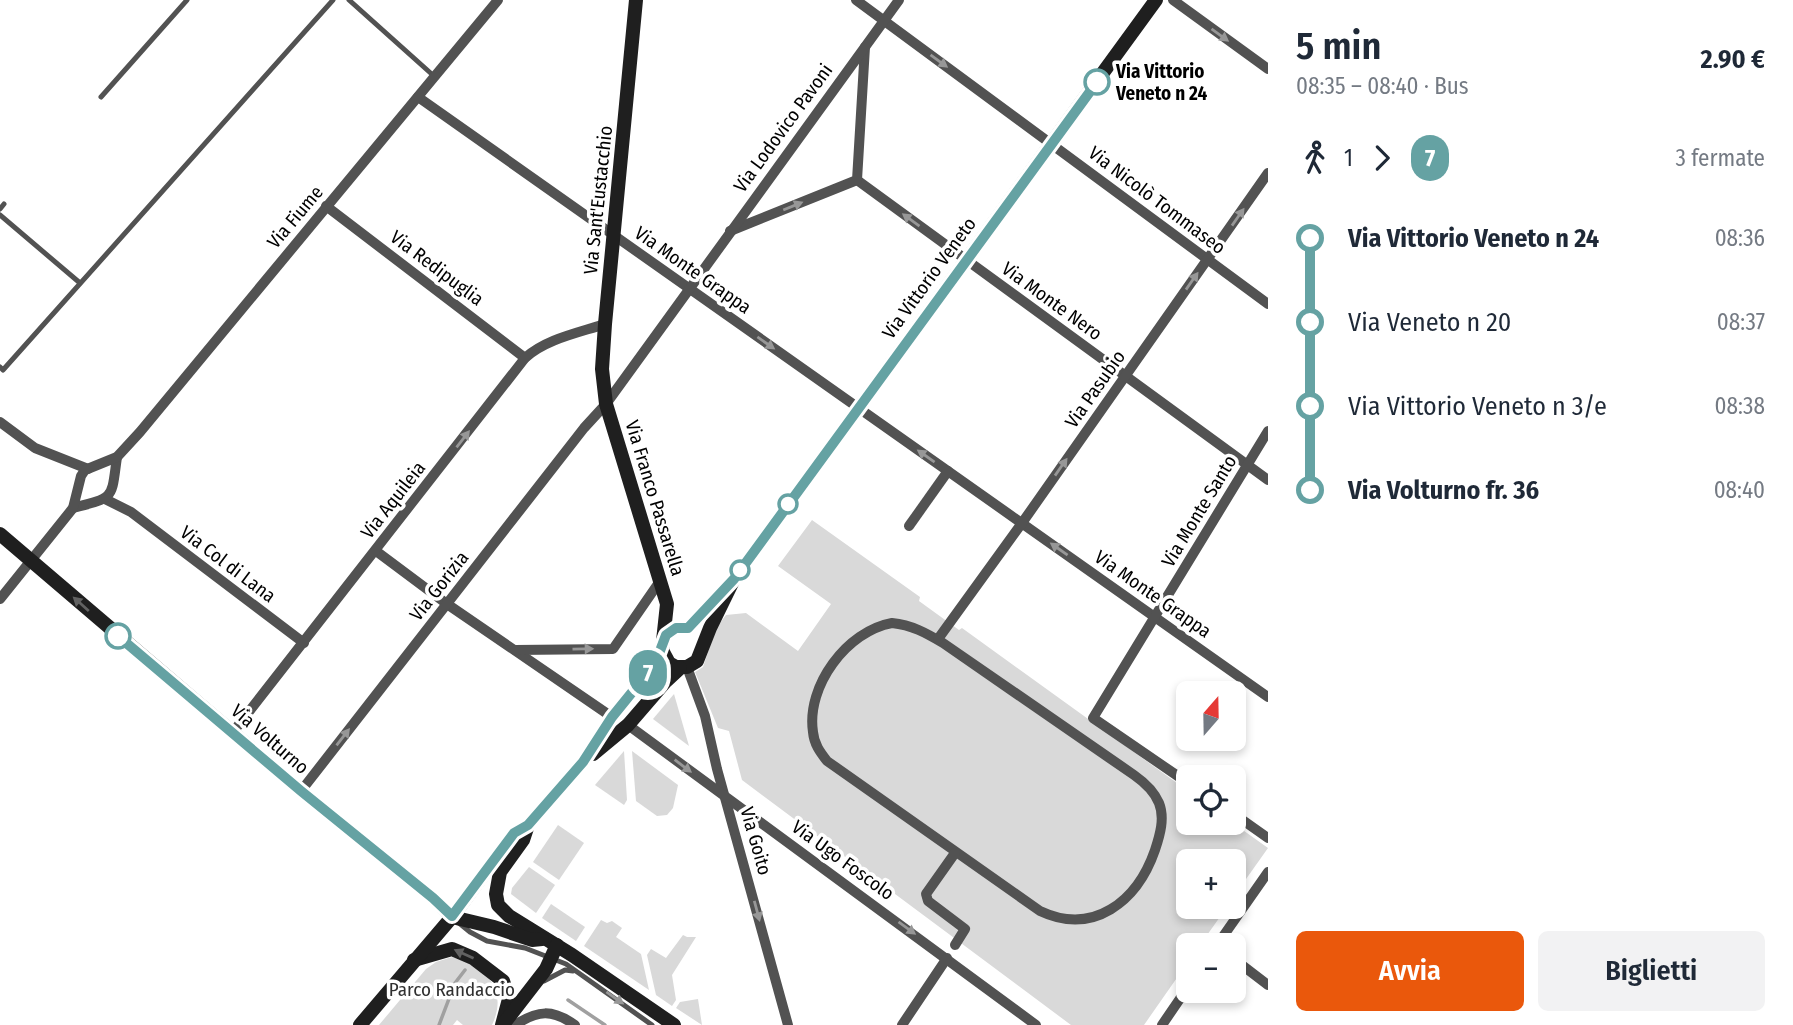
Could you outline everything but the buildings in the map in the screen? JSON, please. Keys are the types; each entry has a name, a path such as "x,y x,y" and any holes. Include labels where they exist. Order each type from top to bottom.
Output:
{"street":[{"name":"Via Fiume","path":"90,468 117,457 498,0"},
{"name":"Via Sant'Eustacchio","path":"606,404 602,369 605,324 636,0"},
{"name":"Via Nicolò Tommaseo","path":"856,0 1268,304"},
{"name":"Via Lodovico Pavoni","path":"606,404 899,0"},
{"name":"Via Vittorio Veneto","path":"686,628 734,579 1156,0"},
{"path":"1173,0 1268,69"},
{"name":"Via Lodovico Pavoni","path":"730,231 857,180 865,46"},
{"name":"Via Monte Grappa","path":"418,97 1268,697"},
{"name":"Via Pasubio","path":"937,639 1022,523 1268,173"},
{"name":"Via Monte Nero","path":"857,180 1268,480"},
{"name":"Via Redipuglia","path":"327,206 526,358"},
{"name":"Via Aquileia","path":"233,732 526,358 534,350 547,344 605,324"},
{"name":"Via Franco Passarella","path":"606,404 667,604 686,628"},
{"name":"Via Gorizia","path":"301,791 583,428 606,404"},
{"path":"0,422 35,448 90,468 106,469 114,483"},
{"name":"Via Monte Santo","path":"1176,775 1093,718 1268,431"},
{"path":"74,508 111,495 117,457"},
{"path":"58,458 84,496 101,500"},
{"path":"0,599 74,508 81,476 90,468"},
{"path":"909,526 948,471"},
{"name":"Via Col di Lana","path":"114,483 131,512"},
{"name":"Via Col di Lana","path":"101,500 131,512 304,643"},
{"name":"Via Volturno","path":"0,534 126,644 452,916"},
{"path":"376,551 447,604 612,717"},
{"name":"Via Vittorio Veneto","path":"702,647 734,579"},
{"path":"515,650 613,649 660,582"},
{"name":"Via Franco Passarella","path":"663,644 667,604"},
{"path":"905,624 937,639 1134,775 1152,792 1162,813 1157,843 1141,879 1115,907 1080,921 1066,921 1040,911 955,853 827,761 817,748 812,719 819,690 836,661 856,639 878,626 905,624"},
{"path":"360,1025 452,916 514,833 528,825 583,762 612,717 655,664 672,630 686,628 699,635 702,647 697,661 666,681 628,725 583,762"},
{"path":"663,644 669,663 684,668"},
{"name":"Via Goito","path":"684,668 705,716 788,1025"},
{"name":"Via Ugo Foscolo","path":"628,725 1036,1025"},
{"path":"1246,822 1268,838"},
{"path":"528,825 523,841 500,872 496,894 498,905 552,947 674,1025"},
{"path":"955,853 926,894 928,901 965,929 956,945"},
{"path":"1225,933 1268,872"},
{"path":"452,916 552,947"},
{"path":"503,1025 534,986 552,947"},
{"path":"414,960 452,949 473,958 503,981 509,999 503,1025"},
{"path":"902,1025 947,958"},
{"path":"1246,968 1268,985"},
{"path":"1162,1025 1177,1003"},
{"path":"515,1025 531,1014 549,1013 575,1025"}],"lane":[{"path":"100,97 187,0"},
{"path":"0,367 3,370 333,0"},
{"path":"349,0 435,77"},
{"path":"0,215 80,283"},
{"path":"552,947 577,972 652,1025"},
{"path":"534,986 565,970 577,972"}],"green space":[{"path":"812,520 920,597 919,601 959,630 962,628 1176,782 1176,835 1246,835 1246,832 1268,848 1246,879 1246,849 1176,849 1176,919 1218,919 1209,933 1176,933 1176,979 1144,1025 1071,1025 742,780 729,731 718,728 695,672 703,667 716,628 726,615 746,613 798,651 831,604 778,566"},
{"path":"674,694 689,746 653,719"},
{"path":"624,751 627,800 624,805 595,785"},
{"path":"632,751 678,785 673,808 667,815 657,816 636,801"},
{"path":"558,825 584,843 559,880 533,862"},
{"path":"529,867 555,885 536,913 511,894 512,888"},
{"path":"551,904 585,927 576,941 542,918"},
{"path":"601,920 607,923 612,921 622,928 616,937 641,954 649,990 584,946"},
{"path":"683,935 696,937 672,975 676,1000 672,1006 656,995 647,955 651,949 666,958"},
{"name":"Parco Randaccio","path":"452,957 475,966 491,981 498,1000 492,1025 463,1025 457,1020 453,1025 379,1025 426,969 436,962"},
{"path":"698,999 702,1025 676,1008 680,1002"}],"waterway":[{"path":"439,1025 455,983 465,970"},
{"path":"568,1000 605,1025"}],"bus line":[{"name":"7","path":"118,636 452,916 514,833 528,825 583,762 612,717 655,664 666,635 676,628 688,628 734,579 1097,82"}],"place":[{"name":"Via Vittorio Veneto n 24","path":"1097,82"}]}
